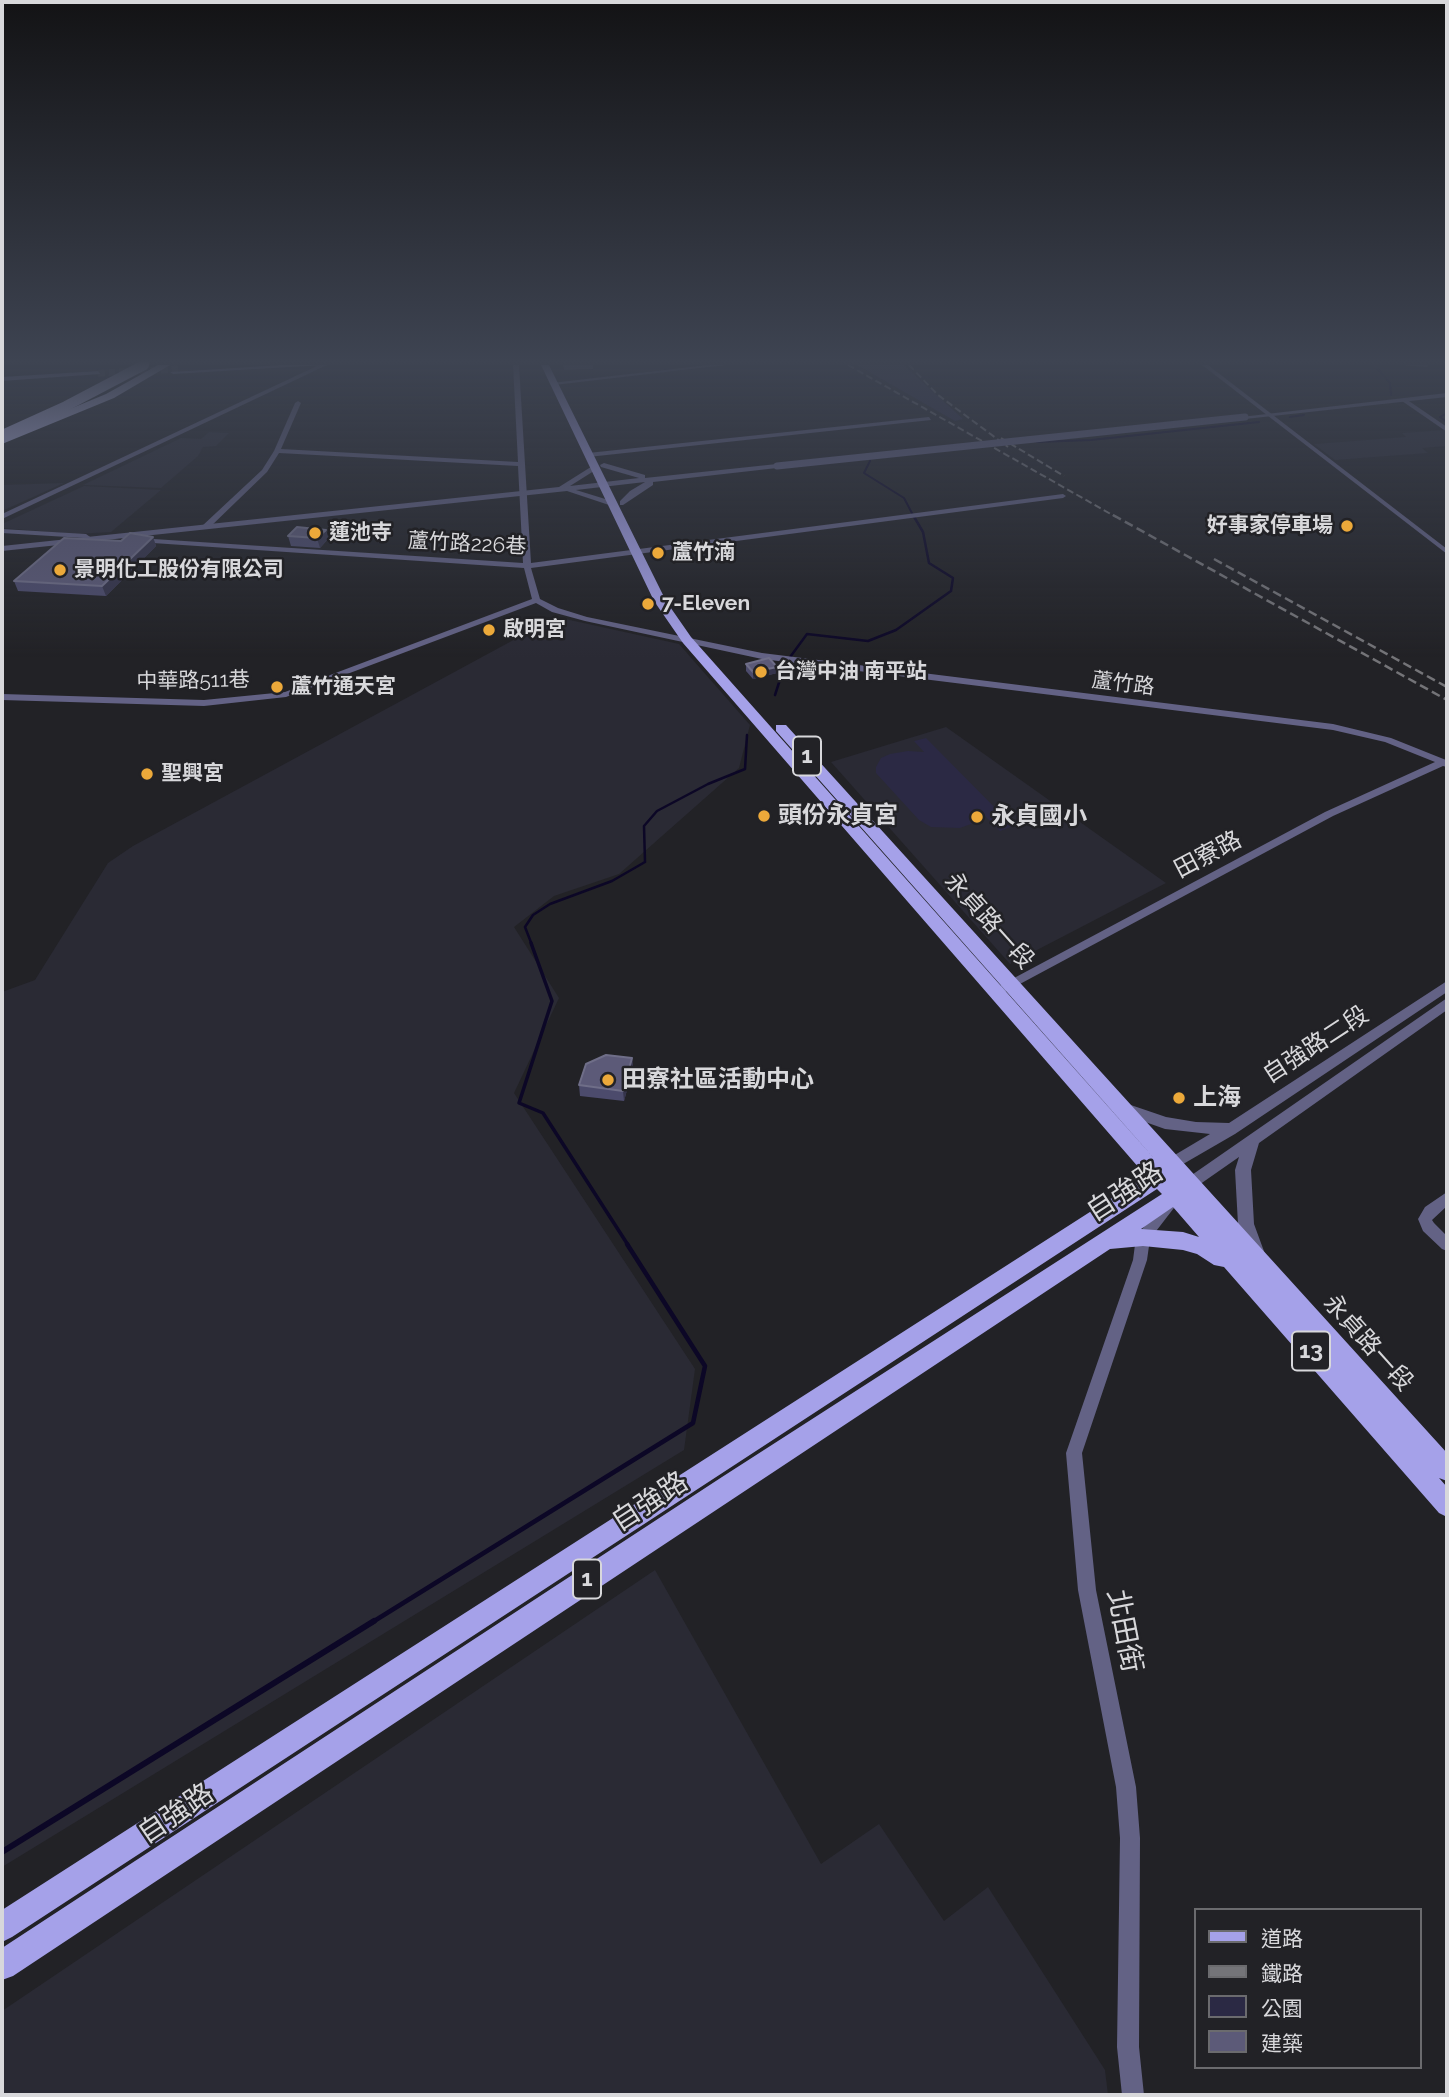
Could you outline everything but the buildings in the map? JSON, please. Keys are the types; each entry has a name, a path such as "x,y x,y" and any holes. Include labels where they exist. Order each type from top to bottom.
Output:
{"main road":[{"name":"永貞路一段","path":"598,463 641,550 660,601 687,640 908,880 1012,985 1119,1107 1166,1171"},
{"name":"永貞路一段","path":"641,550 676,606 706,645 908,880 996,993 1166,1171"},
{"name":"13","path":"1166,1171 1183,1191"},
{"name":"自強路","path":"2,1927 1166,1171"},
{"name":"永貞路一段","path":"1183,1191 1259,1262 1447,1470"},
{"name":"永貞路一段","path":"1183,1191 1238,1269 1447,1505"},
{"name":"自強路","path":"2,1965 1183,1191"},
{"path":"1103,1241 1143,1237 1183,1241 1203,1247 1238,1269"}],"street":[{"path":"2,517 116,463"},
{"path":"205,527 265,471 270,463"},
{"path":"501,463 522,464 527,566 536,600 585,619 706,645"},
{"path":"559,489 592,463"},
{"path":"602,463 632,476 657,479"},
{"path":"2,549 805,463"},
{"path":"1332,463 1447,552"},
{"path":"559,489 618,503 657,479"},
{"name":"蘆竹路226巷","path":"124,536 140,540 527,566 1063,496"},
{"path":"1410,522 1447,539"},
{"path":"2,531 86,536 89,539"},
{"name":"中華路511巷","path":"2,697 204,703 286,694 536,600"},
{"name":"蘆竹路","path":"706,645 794,661 1333,727 1388,740 1445,763"},
{"name":"田寮路","path":"996,993 1329,814 1445,763"},
{"name":"自強路二段","path":"1166,1171 1447,986"},
{"name":"自強路二段","path":"1183,1191 1253,1138 1447,1003"},
{"path":"1119,1107 1165,1123 1230,1130"},
{"path":"1253,1138 1243,1170 1246,1224 1259,1262"},
{"name":"北田街","path":"1133,2095 1128,2047 1130,1838 1126,1787 1087,1590 1074,1453 1140,1260 1143,1237 1183,1191"},
{"path":"1447,1198 1430,1211 1425,1219 1428,1227 1447,1245"}],"shaded area":[{"path":"129,463 190,463 161,488 83,485"},
{"path":"64,483 2,511 2,485"},
{"path":"84,486 161,490 111,532 75,534 2,528 2,524"},
{"path":"556,617 679,644 750,725 739,768 619,874 554,896 514,927 559,998 514,1093 695,1369 684,1450 2,1867 2,992 35,980 108,863 133,846"},
{"name":"永貞國小","path":"946,727 1166,883 1010,964 831,762"},
{"path":"655,1570 821,1864 879,1824 944,1921 988,1887 1105,2070 1108,2095 2,2095 2,2011"}],"green space":[{"path":"926,738 1013,826 1000,831 985,816 960,828 931,827 919,820 876,773 876,767 881,758 890,754 924,752 914,741"}],"waterway":[{"path":"869,463 864,473 904,498 914,517"},
{"path":"775,695 785,664 807,634 868,641 896,630 951,591 953,578 929,563 923,532 913,515"},
{"path":"532,945 525,927 533,915 550,904 612,881 645,862 644,826 657,811 708,784 745,769 747,735"},
{"path":"531,943 552,1001 519,1103 543,1113 628,1245"},
{"path":"371,1623 693,1423 705,1366 627,1244"},
{"path":"2,1852 374,1621"}],"railway":[{"path":"1021,463 1116,517"},
{"path":"1042,463 1064,476"},
{"path":"1113,515 1447,700"},
{"path":"1214,559 1447,687"}],"place":[{"name":"好事家停車場","path":"1347,526"},
{"name":"蓮池寺","path":"315,533"},
{"name":"蘆竹湳","path":"658,553"},
{"name":"景明化工股份有限公司","path":"60,570"},
{"name":"7-Eleven","path":"648,604"},
{"name":"啟明宮","path":"489,630"},
{"name":"台灣中油 南平站","path":"761,672"},
{"name":"蘆竹通天宮","path":"277,687"},
{"name":"聖興宮","path":"147,774"},
{"name":"頭份永貞宮","path":"764,816"},
{"name":"永貞國小","path":"977,817"},
{"name":"田寮社區活動中心","path":"608,1080"},
{"name":"上海","path":"1179,1098"}]}
